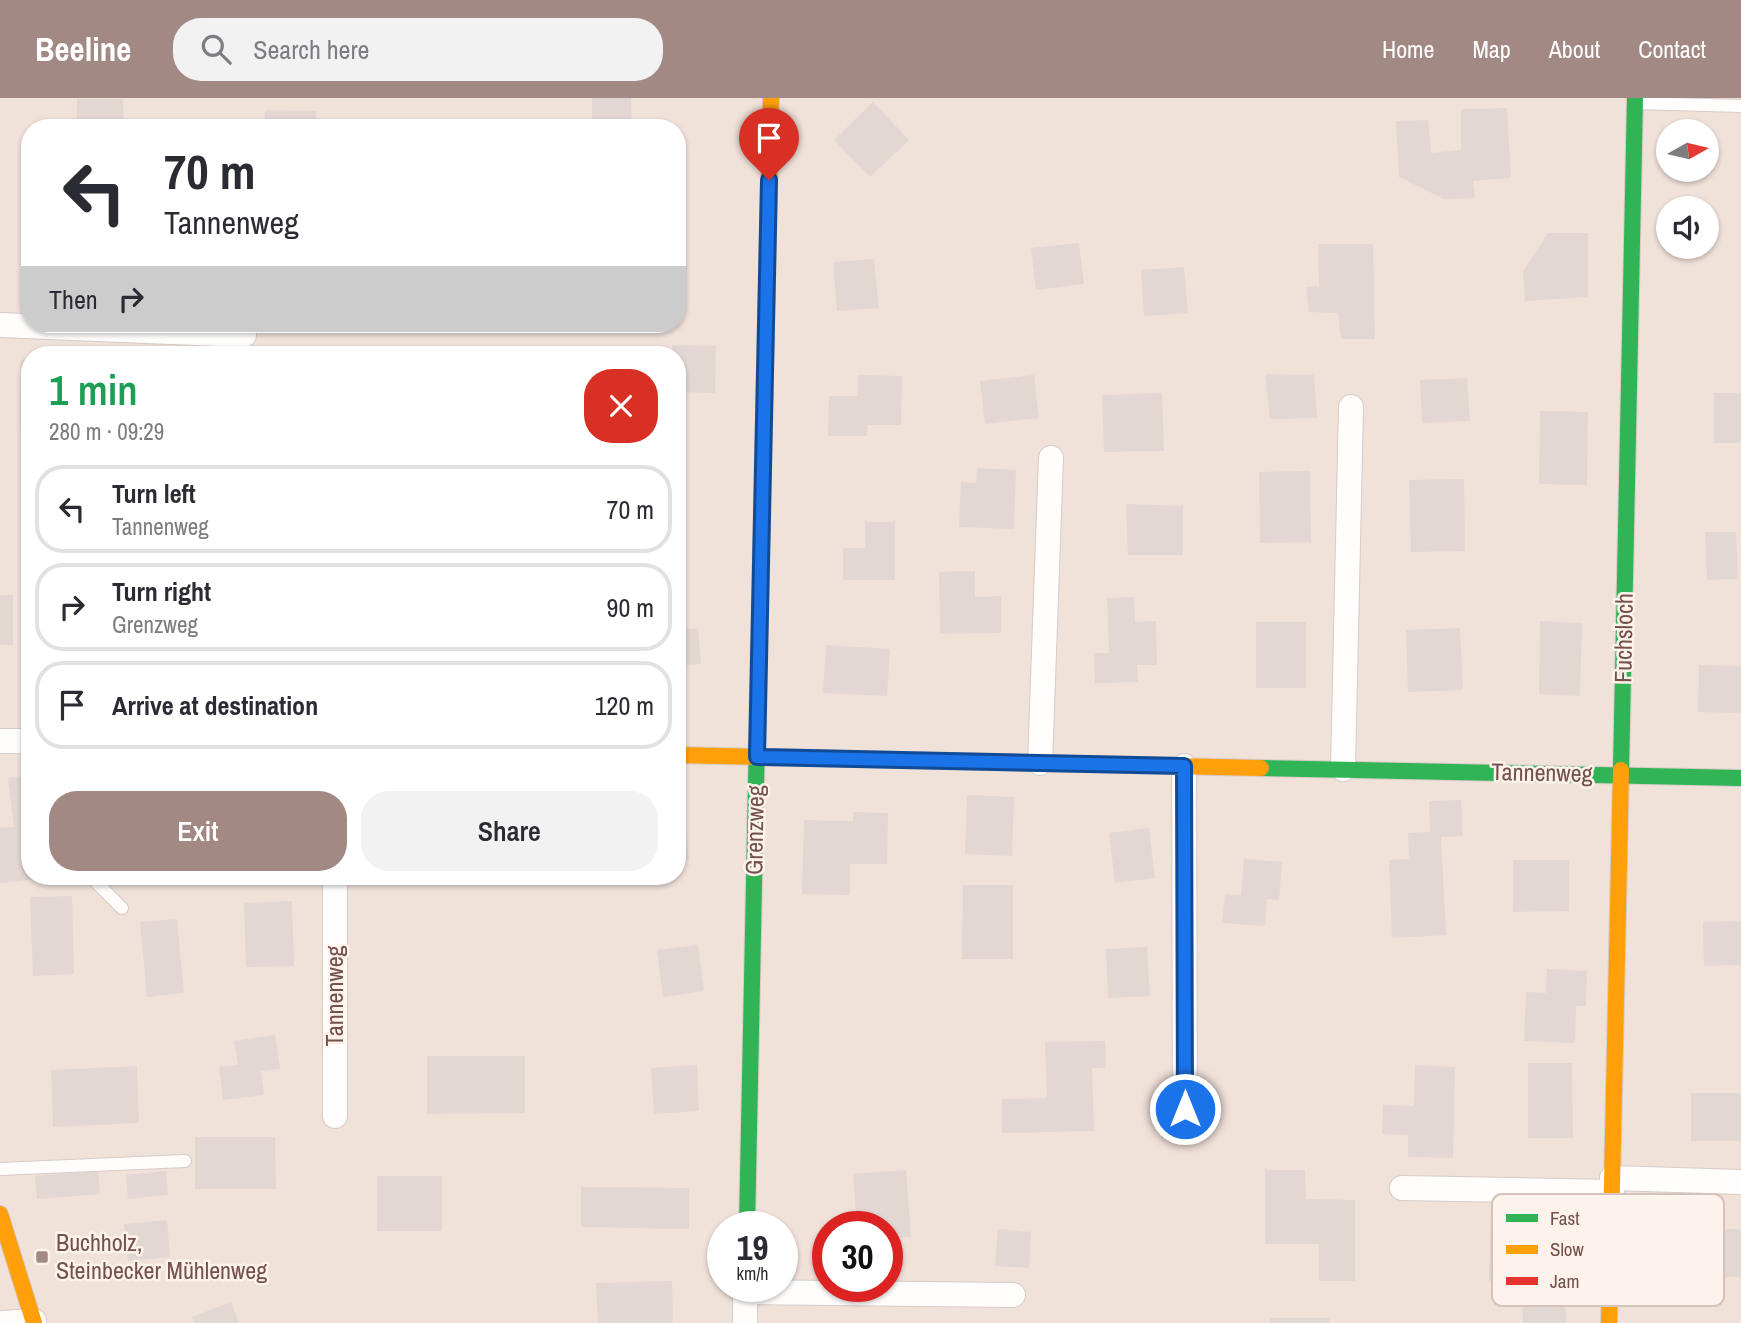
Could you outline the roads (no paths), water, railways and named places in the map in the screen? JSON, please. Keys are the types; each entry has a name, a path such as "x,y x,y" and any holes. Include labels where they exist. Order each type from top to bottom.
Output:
{"street":[{"name":"Grenzweg","path":"747,1211 771,98"},
{"name":"Fuchsloch","path":"1612,1194 1635,101"},
{"path":"0,326 21,327"},
{"path":"190,333 244,335"},
{"path":"1343,769 1351,407"},
{"path":"1040,763 1051,458"},
{"path":"0,741 21,741"},
{"name":"Tannenweg","path":"686,755 1741,778"},
{"path":"1184,766 1185,1109"},
{"name":"Tannenweg","path":"335,885 335,1116"},
{"path":"1402,1188 1741,1182"},
{"path":"0,1214 34,1322 3,1323"},
{"path":"798,1290 1013,1295"},
{"path":"745,1302 745,1323"}],"lane":[{"path":"1635,101 1741,106"},
{"path":"99,885 122,908"},
{"path":"0,1169 185,1161"}],"place":[{"name":"Buchholz, Steinbecker Mühlenweg","path":"42,1257"}]}
